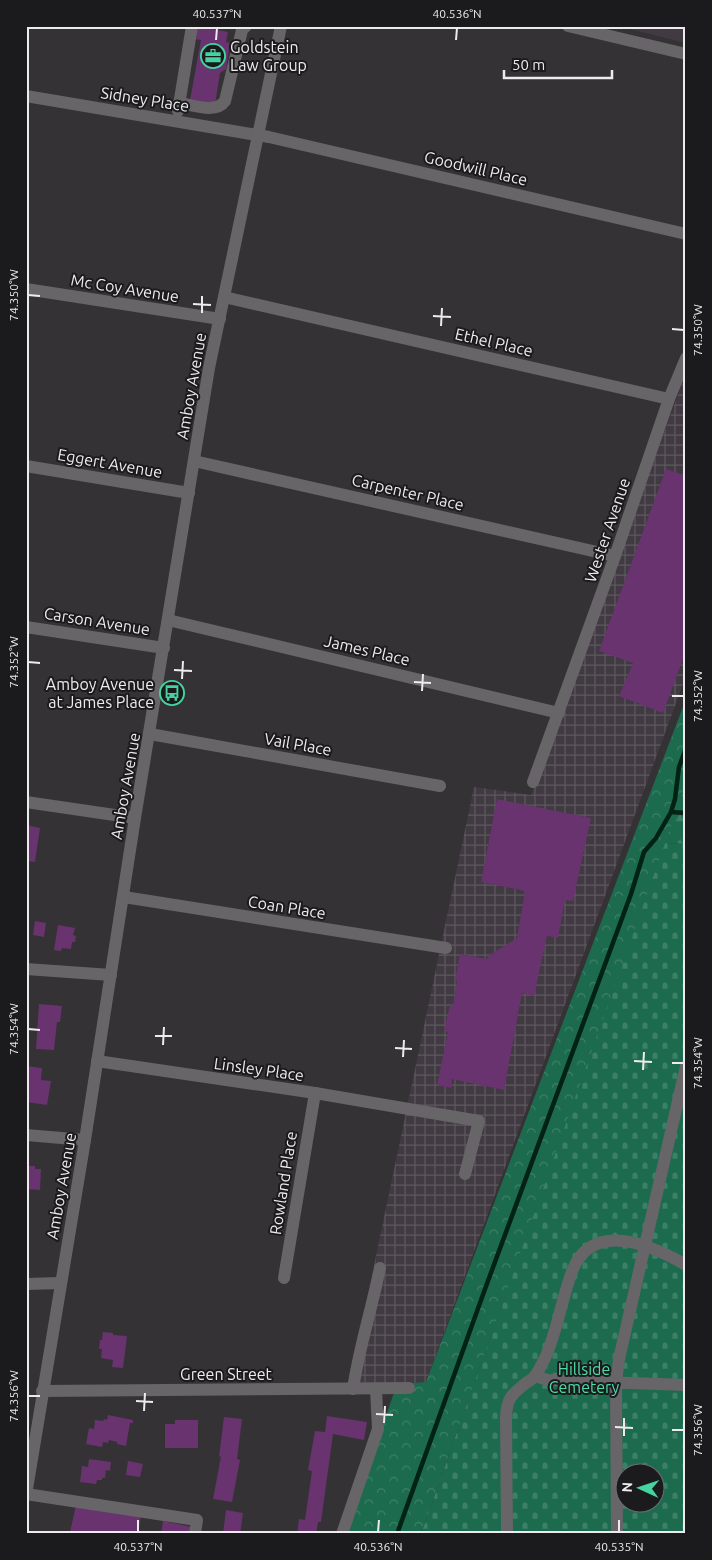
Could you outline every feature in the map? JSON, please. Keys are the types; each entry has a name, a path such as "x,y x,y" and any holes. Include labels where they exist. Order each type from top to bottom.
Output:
{"street":[{"path":"176,121 192,26"},
{"path":"179,103 216,108 222,105 225,101 242,30 246,26"},
{"name":"Amboy Avenue","path":"26,1494 28,1467 85,1140 135,818 209,368 281,26"},
{"path":"568,26 594,29 686,54"},
{"name":"Sidney Place","path":"26,96 258,134"},
{"name":"Goodwill Place","path":"258,134 686,234"},
{"name":"Mc Coy Avenue","path":"26,289 220,319"},
{"name":"Ethel Place","path":"224,297 669,399"},
{"name":"Wester Avenue","path":"533,782 615,556 669,399 686,358"},
{"name":"Carpenter Place","path":"194,460 615,556"},
{"name":"Eggert Avenue","path":"26,466 189,493"},
{"name":"James Place","path":"168,620 559,713"},
{"name":"Carson Avenue","path":"26,627 164,648"},
{"name":"Vail Place","path":"150,734 440,786"},
{"path":"26,802 135,818"},
{"name":"Coan Place","path":"124,897 446,948"},
{"path":"26,969 111,975"},
{"name":"Linsley Place","path":"97,1061 479,1121 465,1174"},
{"path":"617,1534 616,1382 619,1359 645,1245 680,1125 686,1066"},
{"name":"Rowland Place","path":"284,1278 315,1094"},
{"path":"26,1135 85,1140"},
{"path":"506,1534 507,1406 513,1394 535,1376 546,1356 574,1268 582,1255 593,1246 614,1240 645,1245 665,1252 686,1265"},
{"path":"353,1389 357,1362 373,1305 380,1268"},
{"path":"26,1284 60,1283"},
{"path":"535,1376 548,1380 686,1385"},
{"name":"Green Street","path":"42,1391 376,1390 409,1388"},
{"path":"342,1534 378,1429 376,1390"},
{"path":"26,1494 197,1520 195,1534"}],"shaded area":[{"path":"618,26 686,26 686,43"},
{"path":"686,373 686,676 426,1382 349,1385 474,787 531,795"}],"green space":[{"path":"686,699 686,784 421,1534 345,1534 397,1384 426,1382"},
{"path":"686,784 686,844 664,843"},
{"name":"Hillside Cemetery","path":"664,843 686,844 686,1534 421,1534"}],"building":[{"path":"196,26 228,32 226,42 230,43 226,69 220,73 215,104 190,100 201,40 194,39"},
{"path":"666,469 686,476 686,651 663,713 619,696 633,663 599,651"},
{"path":"497,799 591,818 573,901 565,900 558,938 547,936 534,996 522,993 504,1090 452,1079 451,1088 437,1085 448,1032 444,1031 450,1005 453,1006 460,954 487,959 488,956 517,938 525,891 481,882"},
{"path":"26,825 40,828 35,862 26,861"},
{"path":"35,921 46,923 44,937 33,935"},
{"path":"58,925 75,928 73,935 76,936 75,942 72,942 71,949 62,948 61,951 54,950"},
{"path":"39,1004 62,1006 60,1022 57,1022 54,1050 36,1049"},
{"path":"26,1066 42,1068 41,1080 51,1081 47,1105 26,1102"},
{"path":"26,1166 35,1166 35,1169 41,1169 40,1190 26,1189"},
{"path":"103,1332 127,1336 123,1368 112,1367 113,1360 101,1358 102,1349 99,1349"},
{"path":"108,1415 133,1420 133,1423 130,1423 126,1446 109,1440 108,1443 103,1442 102,1447 86,1444 89,1428 94,1429 95,1420 107,1420"},
{"path":"327,1416 367,1422 364,1440 333,1434 321,1522 318,1522 316,1534 297,1534 299,1519 305,1520 312,1471 308,1470 315,1431 325,1432"},
{"path":"224,1417 242,1419 237,1459 240,1460 232,1502 213,1499 221,1456 219,1457"},
{"path":"175,1420 198,1420 198,1448 165,1448 165,1424 175,1424"},
{"path":"89,1459 111,1462 110,1471 106,1470 105,1478 97,1480 96,1484 80,1482 82,1466 88,1467"},
{"path":"128,1461 143,1464 140,1477 126,1475"},
{"path":"76,1505 141,1515 138,1534 70,1532"},
{"path":"226,1510 243,1513 240,1534 223,1534"},
{"path":"163,1521 192,1527 191,1534 161,1534"}],"waterway":[{"path":"397,1534 631,894 644,852 656,838 671,812 675,799 679,767 686,748"},
{"path":"671,812 686,813"}],"place":[{"name":"Goldstein Law Group","path":"213,56"},
{"name":"Amboy Avenue at James Place","path":"172,693"}]}
